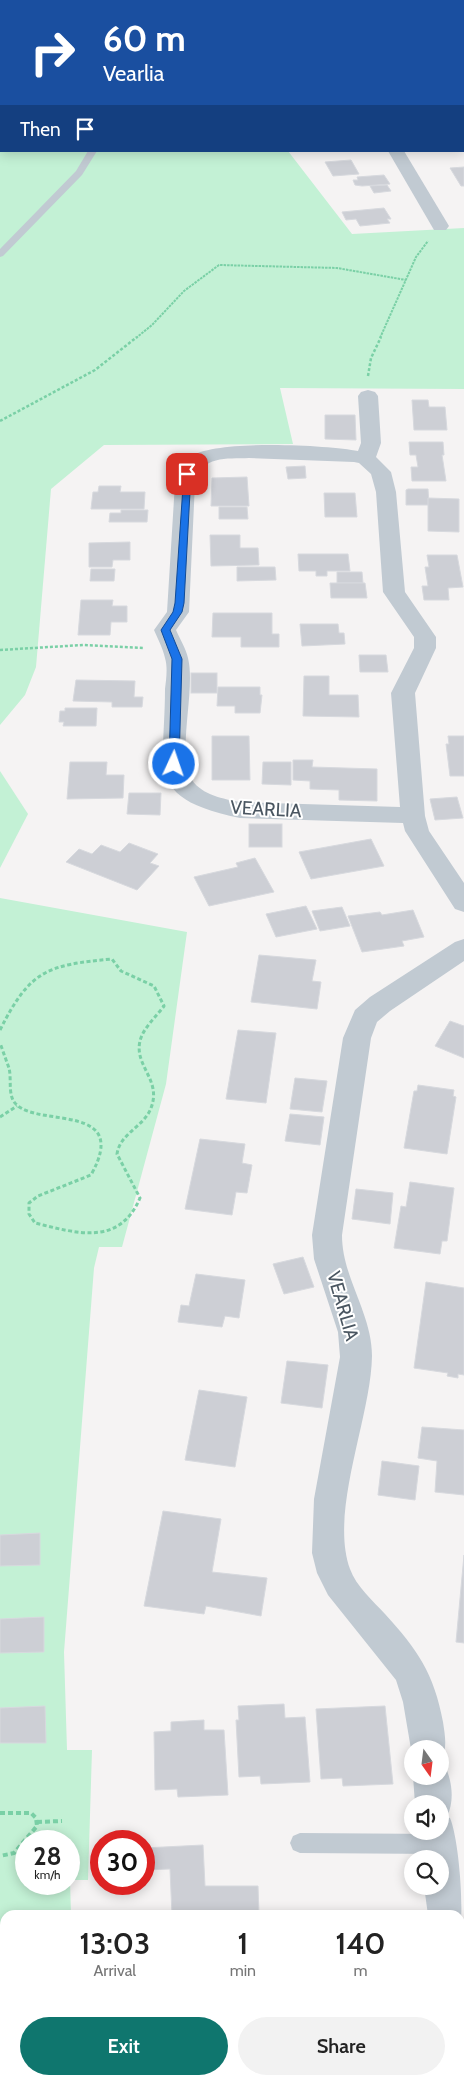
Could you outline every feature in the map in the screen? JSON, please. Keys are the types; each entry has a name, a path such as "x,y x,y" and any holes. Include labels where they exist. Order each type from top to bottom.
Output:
{"street":[{"path":"397,152 440,226"},
{"path":"368,396 371,443 365,458 380,472 383,480 394,592 425,637 425,648 403,693 412,816 417,831 464,903"},
{"name":"VEARLIA","path":"365,458 312,453 225,454 209,456 193,465 187,474 178,612 165,630 177,659 174,764 182,784 195,796 216,806 240,810 353,812 412,816"},
{"name":"VEARLIA","path":"427,1740 426,1725 417,1689 403,1661 355,1604 334,1573 331,1562 327,1532 332,1491 353,1388 356,1354 352,1328 329,1260 327,1229 357,1038 365,1017 395,992 464,948"},
{"path":"438,1840 446,1910"}],"lane":[{"path":"0,254 79,173 92,152"},
{"path":"300,1843 404,1839"}],"path":[{"path":"368,396 368,367 371,358 416,257 423,245 437,234 440,226"},
{"path":"0,421 95,370 152,325 184,290 218,265 338,268 406,280"},
{"path":"0,650 84,645 174,649"},
{"path":"0,1030 9,1012 29,983 38,974 51,969 112,958 120,970 154,986 164,1006 140,1040 139,1053 152,1078 156,1092 151,1111 142,1123 122,1140 117,1151 118,1159 140,1198 134,1212 117,1227 98,1233 79,1234 35,1222 28,1214 28,1203 38,1196 91,1175 102,1149 98,1134 86,1123 64,1116 33,1112 18,1106 12,1097 9,1071 0,1043"},
{"path":"0,1117 18,1106"},
{"path":"0,1813 31,1813 37,1822 32,1833 22,1846 14,1853 0,1856"},
{"path":"37,1822 62,1821"}],"green space":[{"path":"0,152 289,152 352,234 464,228 464,389 280,388 293,444 104,445 51,489 36,667 25,695 0,725"},
{"path":"0,771 28,814 0,868"},
{"path":"0,898 187,932 166,1084 122,1247 99,1247 94,1268 64,1652 67,1750 92,1750 88,1880 80,1880 80,1830 15,1830 15,1895 70,1895 71,1910 0,1910"}],"building":[{"path":"351,160 359,174 333,176 325,162"},
{"path":"464,167 464,186 461,186 450,168"},
{"path":"384,175 390,184 362,186 355,185 353,180 358,180 357,177"},
{"path":"387,185 391,191 374,193 370,186"},
{"path":"384,208 391,219 387,219 390,223 360,226 356,219 346,220 342,212"},
{"path":"412,400 428,400 429,407 445,407 447,430 414,430"},
{"path":"325,415 355,415 356,440 325,439"},
{"path":"409,442 443,442 444,455 442,455 446,481 412,481 411,467 418,467 416,455 410,455"},
{"path":"305,466 306,478 288,479 286,467"},
{"path":"247,477 249,506 211,506 212,478"},
{"path":"99,486 121,486 120,492 145,492 144,509 91,509 93,492 98,492"},
{"path":"428,489 429,505 406,505 406,490"},
{"path":"324,493 355,493 357,517 325,517"},
{"path":"428,498 459,499 459,532 428,531"},
{"path":"219,507 247,507 248,519 219,519"},
{"path":"121,510 148,510 147,522 109,522 110,513 121,513"},
{"path":"210,535 240,535 240,548 258,548 259,565 211,566"},
{"path":"130,542 130,560 113,560 112,567 89,567 89,543"},
{"path":"298,554 348,554 350,571 327,571 327,576 316,576 316,571 299,571"},
{"path":"427,555 457,555 463,587 448,588 449,600 424,600 422,586 428,586 425,567 429,567"},
{"path":"237,567 275,567 276,580 237,581"},
{"path":"91,569 115,569 114,581 90,581"},
{"path":"337,572 362,572 363,583 337,583"},
{"path":"330,583 365,583 367,598 331,598"},
{"path":"81,600 113,600 112,606 127,606 127,622 111,622 110,635 78,635"},
{"path":"213,613 272,613 272,634 279,634 279,647 241,647 241,637 212,637"},
{"path":"300,624 338,624 339,633 344,633 345,644 302,646"},
{"path":"359,655 386,655 388,672 360,672"},
{"path":"191,673 217,673 217,693 191,693"},
{"path":"304,676 329,676 329,695 358,695 359,717 303,716"},
{"path":"76,680 135,681 134,697 143,697 142,707 112,707 112,702 73,701"},
{"path":"218,687 260,687 260,695 262,695 260,713 235,713 235,706 217,706"},
{"path":"65,708 97,708 96,726 63,726 64,722 59,722 60,711 65,711"},
{"path":"212,736 249,736 250,780 212,780"},
{"path":"448,736 464,736 464,776 450,776 446,744 449,744"},
{"path":"293,760 313,760 312,767 377,769 377,801 339,800 339,790 310,789 310,781 293,780"},
{"path":"70,762 107,762 106,775 124,775 123,798 67,799"},
{"path":"263,762 291,762 291,785 262,784"},
{"path":"129,793 161,793 160,815 127,814"},
{"path":"457,797 463,818 435,820 430,799"},
{"path":"249,824 282,824 282,847 249,847"},
{"path":"371,839 384,866 311,879 299,852"},
{"path":"129,843 158,854 150,863 159,866 137,890 66,862 79,849 92,854 101,845 120,852"},
{"path":"255,858 274,892 209,906 194,877 238,867 236,863"},
{"path":"306,906 317,929 276,937 266,914"},
{"path":"342,907 350,926 320,931 312,911"},
{"path":"413,910 424,937 402,941 404,946 362,952 348,916 380,912 382,915"},
{"path":"259,955 316,960 312,981 321,982 317,1009 251,1002"},
{"path":"450,1021 464,1026 464,1058 435,1046"},
{"path":"238,1030 276,1033 266,1103 226,1099"},
{"path":"295,1078 327,1081 322,1112 290,1109"},
{"path":"418,1085 454,1090 453,1096 456,1097 447,1154 404,1148 414,1091 417,1091"},
{"path":"290,1114 324,1117 320,1145 285,1141"},
{"path":"200,1139 245,1144 242,1163 252,1165 247,1193 236,1192 232,1215 185,1209"},
{"path":"410,1182 454,1188 447,1241 442,1241 440,1254 394,1248 401,1206 406,1207"},
{"path":"356,1189 393,1193 390,1224 352,1219"},
{"path":"303,1257 314,1287 284,1294 273,1264"},
{"path":"196,1274 245,1280 239,1318 225,1316 222,1327 178,1322 181,1305 189,1306"},
{"path":"426,1282 464,1288 464,1375 458,1374 458,1378 447,1376 448,1373 414,1368"},
{"path":"287,1361 328,1365 322,1408 281,1403"},
{"path":"199,1390 247,1397 235,1467 185,1460"},
{"path":"422,1427 464,1430 464,1495 435,1492 437,1461 418,1458"},
{"path":"382,1461 419,1466 415,1500 378,1495"},
{"path":"163,1511 221,1519 212,1572 267,1578 261,1616 206,1606 204,1614 144,1606"},
{"path":"40,1533 40,1565 0,1566 0,1535"},
{"path":"464,1555 464,1643 456,1642"},
{"path":"44,1617 44,1652 0,1653 0,1619"},
{"path":"284,1704 285,1718 305,1717 310,1782 261,1784 260,1776 239,1777 236,1720 239,1720 238,1706"},
{"path":"45,1706 46,1743 0,1743 0,1708"},
{"path":"385,1706 393,1784 343,1786 342,1778 321,1779 316,1709"},
{"path":"204,1720 204,1730 224,1730 228,1795 178,1797 177,1789 155,1790 154,1732 171,1731 171,1722"},
{"path":"203,1845 205,1886 258,1886 259,1910 172,1910 170,1869 155,1870 155,1847"}],"route":[{"path":"174,764 177,659 165,630 178,612 187,474"}]}
